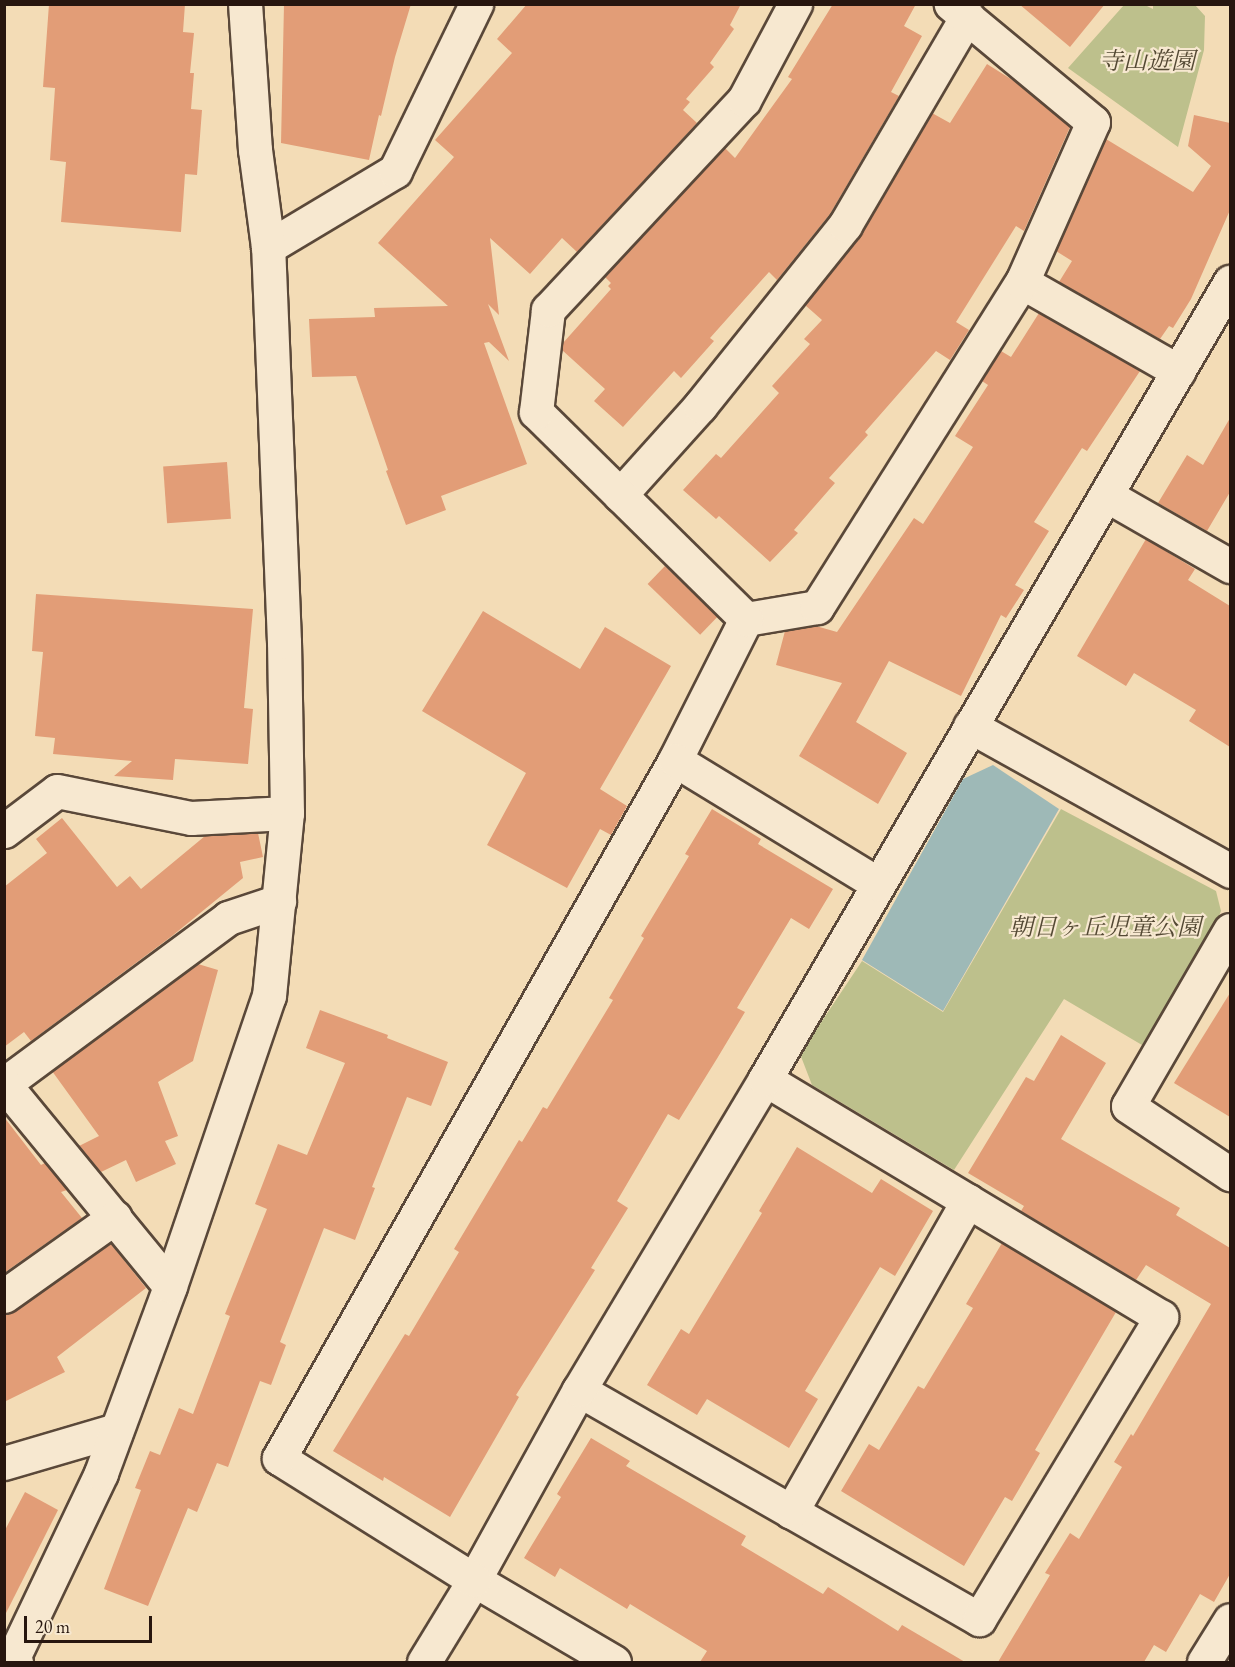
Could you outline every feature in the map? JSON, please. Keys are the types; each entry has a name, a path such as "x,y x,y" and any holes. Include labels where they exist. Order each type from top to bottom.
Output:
{"street":[{"path":"16,1662 12,1660 101,1473 170,1286 269,996 287,813 284,642 268,247 255,150 245,4"},
{"path":"268,247 395,171 476,4"},
{"path":"746,619 537,412 548,310 744,100 795,4"},
{"path":"620,495 700,406 846,225 959,10 1093,122 1022,282 817,607 746,619"},
{"path":"1022,282 1178,371"},
{"path":"424,1662 474,1580 579,1390 765,1079 1230,282"},
{"path":"1106,495 1230,566"},
{"path":"614,1662 474,1580 279,1458 675,760 746,619"},
{"path":"970,726 1230,871"},
{"path":"675,760 878,884"},
{"path":"4,831 57,791 191,818 287,813"},
{"path":"170,1286 4,1084 228,918 279,901"},
{"path":"1230,930 1128,1106 1230,1174"},
{"path":"579,1390 979,1619 1161,1317 765,1079"},
{"path":"791,1512 968,1201"},
{"path":"4,1296 115,1217"},
{"path":"4,1463 116,1430"},
{"path":"1204,1662 1230,1620"}],"green space":[{"name":"寺山遊園","path":"1124,5 1145,5 1153,9 1153,5 1195,5 1205,16 1204,50 1178,147 1068,68"},
{"name":"朝日ヶ丘児童公園","path":"1061,809 1216,891 1221,911 1213,931 1142,1045 1064,999 954,1170 812,1085 800,1054 862,961 943,1012"}],"water":[{"path":"993,765 1059,809 943,1011 862,960 963,779"}],"building":[{"path":"49,4 185,4 183,32 194,33 190,73 194,73 191,109 202,110 197,175 185,174 181,232 61,222 66,162 50,160 55,88 43,87"},
{"path":"284,4 411,4 381,116 379,115 369,160 281,143"},
{"path":"527,4 741,4 730,25 734,29 710,63 714,67 686,99 690,102 683,110 697,123 577,252 562,238 530,274 490,238 499,315 488,304 509,361 489,342 484,343 527,464 441,496 446,510 406,525 356,376 312,377 309,319 375,317 374,308 448,306 378,243 454,157 435,140 512,53 497,39"},
{"path":"833,4 916,4 904,26 922,36 891,92 899,96 830,214 777,280 769,272 710,338 714,341 681,378 674,371 623,427 594,401 605,389 562,350 563,343 611,289 608,286 611,283 605,277 725,148 735,158 792,79 788,77"},
{"path":"1019,4 1105,4 1070,47"},
{"path":"987,64 1014,81 1070,127 1024,231 1016,226 956,322 969,330 950,360 936,351 865,432 868,435 829,478 835,483 794,530 798,533 770,562 719,516 716,519 683,490 716,454 721,458 779,393 772,386 810,344 804,339 822,320 805,305 861,234 932,113 950,123"},
{"path":"1194,115 1230,123 1230,210 1191,299 1173,328 1169,326 1160,339 1059,282 1072,261 1056,251 1106,139 1193,192 1211,166 1188,146"},
{"path":"1039,313 1140,371 1087,451 1082,448 1034,522 1049,531 1015,585 1024,590 1006,618 1001,615 961,696 889,661 856,722 907,753 878,804 799,756 842,683 776,665 785,631 816,626 837,632 914,518 923,524 973,447 955,436 988,385 982,381 1001,351 1011,357"},
{"path":"1230,418 1230,492 1207,531 1158,503 1187,455 1203,465"},
{"path":"227,462 231,519 167,523 163,466"},
{"path":"1146,539 1195,569 1188,580 1230,606 1230,747 1189,721 1196,710 1134,673 1126,686 1077,656"},
{"path":"665,566 718,617 700,635 648,584"},
{"path":"36,594 253,609 244,708 253,709 248,764 175,759 173,780 114,776 132,761 53,754 55,738 35,736 43,652 32,651"},
{"path":"483,611 580,669 605,627 671,666 600,789 627,806 611,835 600,829 567,888 487,845 526,773 422,711"},
{"path":"712,809 761,839 758,844 833,889 809,929 791,918 737,1008 745,1012 679,1120 668,1114 617,1201 628,1208 591,1268 595,1270 516,1395 519,1397 450,1517 384,1477 383,1481 333,1451 405,1334 409,1336 459,1252 454,1249 519,1140 522,1142 543,1107 547,1109 613,1000 609,998 644,938 641,936 689,856 685,854"},
{"path":"62,818 117,887 130,876 141,889 205,836 258,833 263,857 240,862 243,878 172,936 31,1041 24,1032 4,1047 4,887 47,853 36,839"},
{"path":"198,964 218,970 193,1061 158,1082 178,1136 165,1141 176,1164 136,1182 126,1160 101,1172 79,1146 99,1136 52,1071"},
{"path":"1230,993 1230,1117 1174,1083"},
{"path":"320,1010 388,1035 387,1038 448,1062 431,1106 407,1097 372,1187 375,1188 355,1240 324,1228 280,1342 286,1345 271,1385 260,1381 228,1467 217,1463 197,1512 188,1508 148,1606 104,1589 141,1490 135,1488 150,1451 160,1455 179,1408 193,1414 230,1316 225,1314 267,1209 255,1204 278,1144 307,1155 345,1063 306,1048"},
{"path":"1061,1035 1106,1063 1061,1139 1180,1208 1176,1215 1230,1248 1230,1574 1214,1602 1200,1594 1166,1652 1154,1645 1144,1662 998,1662 1050,1575 1045,1573 1070,1533 1079,1539 1122,1467 1114,1462 1131,1434 1133,1436 1211,1304 1146,1265 1136,1280 1021,1211 1024,1206 968,1173 1026,1077 1034,1081"},
{"path":"4,1117 41,1165 45,1163 67,1190 61,1192 82,1218 4,1273"},
{"path":"797,1147 872,1193 881,1179 933,1211 895,1276 880,1267 805,1391 818,1399 789,1448 707,1399 697,1415 647,1385 681,1329 689,1334 762,1213 759,1211"},
{"path":"1002,1243 1116,1312 1035,1450 1040,1453 1012,1501 1005,1497 964,1566 841,1491 869,1444 879,1450 918,1386 924,1389 973,1308 966,1304"},
{"path":"111,1244 146,1288 57,1357 65,1372 4,1402 4,1315 15,1311"},
{"path":"591,1438 630,1461 626,1466 746,1536 741,1545 823,1594 828,1587 898,1631 902,1625 965,1662 700,1662 707,1651 630,1604 627,1609 560,1568 555,1577 524,1558 561,1497 557,1494"},
{"path":"25,1492 58,1510 4,1617 4,1532"}]}
